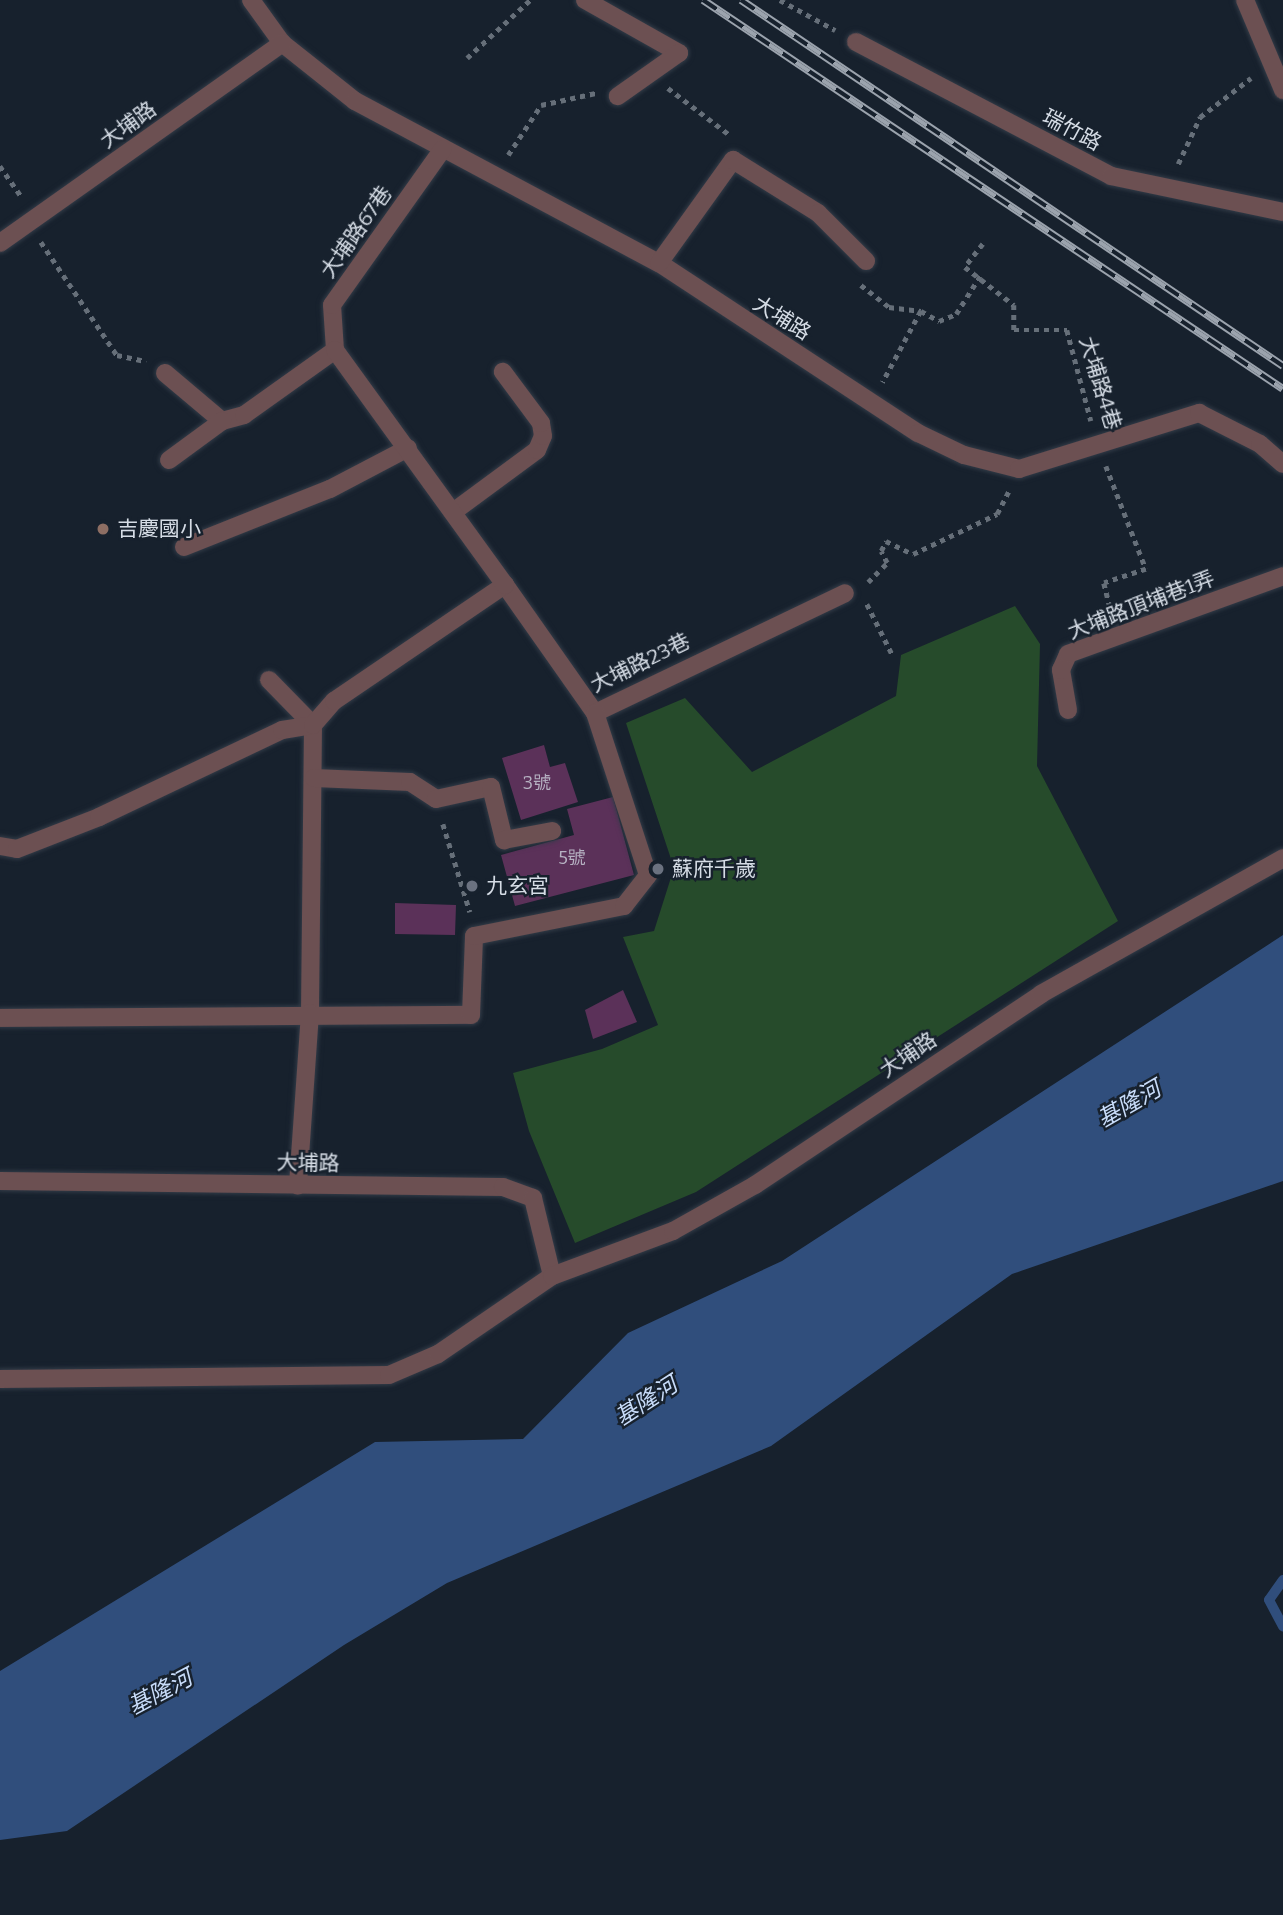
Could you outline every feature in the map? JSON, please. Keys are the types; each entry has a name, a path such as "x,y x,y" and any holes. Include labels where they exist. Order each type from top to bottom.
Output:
{"street":[{"name":"大埔路","path":"251,0 282,43 355,101 659,263 870,401 964,455 1019,469 1101,448 1199,413 1260,444 1283,464"},
{"path":"584,0 680,53 618,96"},
{"path":"1245,0 1270,70 1283,90"},
{"name":"瑞竹路","path":"856,41 1111,176 1283,212"},
{"name":"大埔路","path":"0,243 282,43"},
{"name":"大埔路67巷","path":"335,350 332,305 443,149"},
{"path":"659,263 733,160 818,213 866,261"},
{"path":"169,460 222,421 244,415 335,350"},
{"name":"大埔路23巷","path":"335,350 408,448 595,713 845,593"},
{"path":"453,512 537,450 542,436 541,423 503,372"},
{"path":"165,373 222,421"},
{"path":"184,547 330,489 408,448"},
{"name":"大埔路頂埔巷1弄","path":"1068,710 1061,670 1068,654 1283,576"},
{"path":"0,846 17,849 87,822 282,730 313,725 334,701 505,586"},
{"path":"269,680 313,725 310,1013 298,1186"},
{"path":"0,1018 310,1013 471,1015 474,936 483,931 624,906 648,875 595,713"},
{"path":"314,778 411,782 436,799 491,787 504,840 552,831"},
{"name":"大埔路","path":"0,1379 389,1376 438,1354 552,1276 673,1231 755,1185 1041,994 1283,858"},
{"name":"大埔路","path":"0,1181 503,1187 533,1198 552,1276"}],"path":[{"path":"467,58 530,0"},
{"path":"780,0 856,41"},
{"path":"1174,190 1181,150 1200,117 1236,85 1270,70"},
{"path":"646,76 699,108 733,138 733,160"},
{"path":"493,175 541,105 592,92 618,96"},
{"path":"0,166 117,355 143,360 165,373"},
{"path":"866,261 853,279 889,307 921,311 939,321 956,314 980,276 965,267 983,244"},
{"name":"大埔路4巷","path":"980,276 1014,305 1014,330 1067,330 1101,448"},
{"path":"870,401 921,311"},
{"path":"1101,448 1146,569 1104,583 1119,637"},
{"path":"892,654 860,590 887,563 881,551 886,541 913,554 998,514 1019,469"},
{"path":"436,799 473,923 483,931"}],"green space":[{"path":"1015,606 1040,644 1037,766 1118,921 696,1192 575,1243 529,1131 513,1073 602,1049 658,1025 623,937 654,931 674,868 626,723 685,698 752,772 896,696 901,655"}],"water":[{"name":"基隆河","path":"1283,935 1283,1181 1012,1274 771,1446 447,1583 344,1645 67,1831 0,1840 0,1671 375,1442 523,1439 628,1333 782,1261"}],"building":[{"path":"544,745 550,767 565,763 578,802 521,820 502,758"},
{"path":"613,797 634,875 515,906 501,855 574,835 567,809"},
{"name":"九玄宮","path":"395,903 456,905 455,935 395,934"},
{"path":"623,990 637,1022 593,1039 585,1010"}],"waterway":[{"path":"1283,1580 1269,1600 1283,1626"}],"railway":[{"path":"703,0 1283,389"},
{"path":"741,0 1283,366"}],"place":[{"name":"吉慶國小","path":"103,529"},
{"name":"蘇府千歲","path":"658,869"},
{"name":"九玄宮","path":"472,886"}]}
